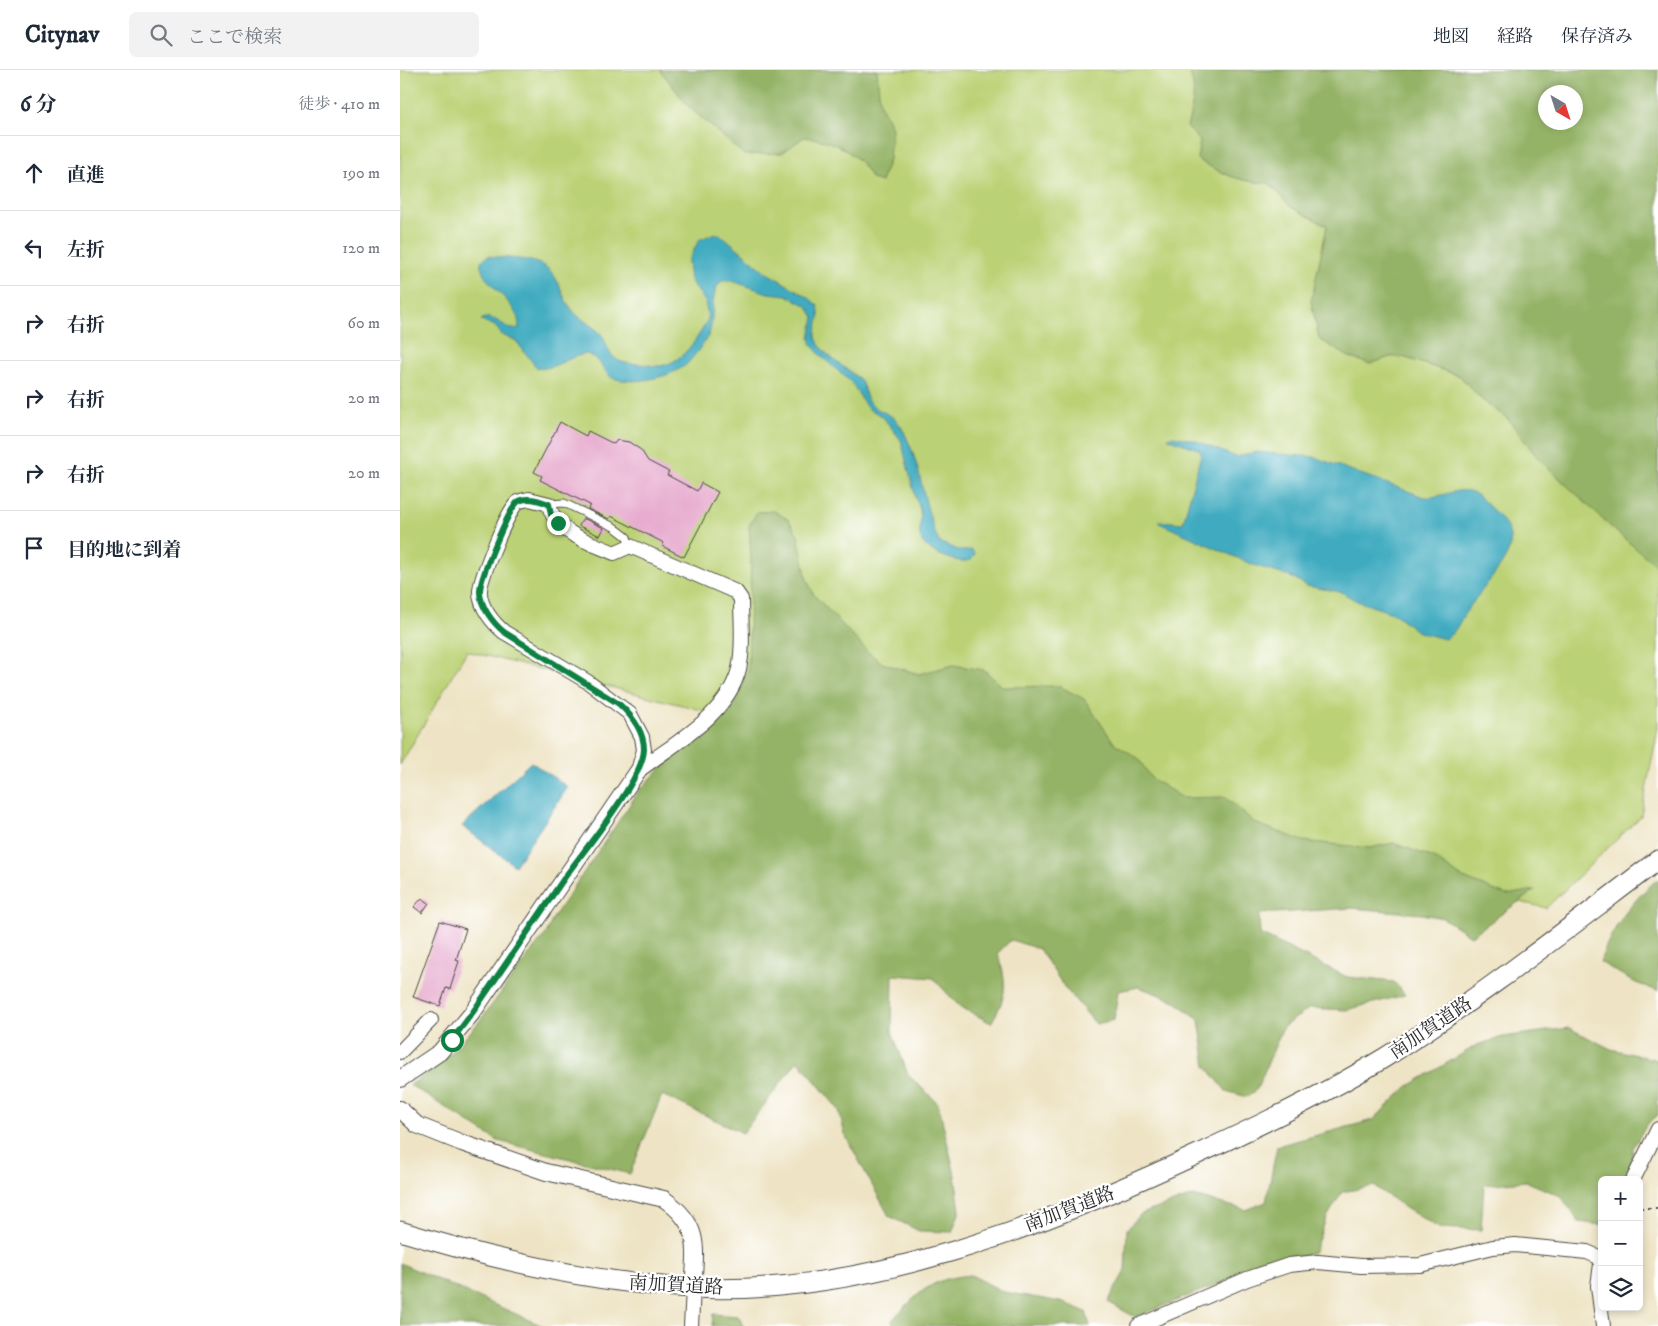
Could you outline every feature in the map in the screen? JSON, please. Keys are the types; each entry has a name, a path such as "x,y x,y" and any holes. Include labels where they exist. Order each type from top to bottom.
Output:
{"main road":[{"name":"南加賀道路","path":"400,1231 518,1264 592,1277 693,1288 751,1287 812,1282 880,1270 965,1247 1056,1214 1154,1174 1324,1093 1385,1058 1462,1006 1658,860"}],"street":[{"path":"400,1079 440,1052 473,1012 638,771 644,750 642,737 630,714 588,682 504,632 495,625 485,608 480,591 487,565 511,509 518,502 529,499 549,504 551,515 568,532 614,552 630,546 736,592 741,600 740,662 727,697 687,734 638,771"},
{"path":"400,1052 430,1020"},
{"path":"400,1109 417,1124 462,1143 546,1172 664,1199 679,1210 690,1227 696,1246 691,1326"},
{"path":"1635,1176 1658,1129"},
{"path":"1138,1326 1247,1279 1289,1265 1318,1262 1361,1266 1420,1265 1442,1262 1493,1247 1516,1245 1587,1252 1598,1256"},
{"path":"1601,1266 1598,1286 1603,1326"}],"lane":[{"path":"549,504 564,503 614,527 627,537 630,546"}],"path":[{"path":"1643,1208 1658,1208"}],"green space":[{"path":"400,70 1585,70 1658,284 1658,728 1641,816 1546,908 749,722 467,651 400,765"},
{"path":"660,70 877,70 880,104 892,128 889,159 881,182 872,179 860,161 844,149 835,144 815,139 804,137 782,153 744,155 689,107"},
{"path":"1188,70 1658,70 1658,567 1613,529 1537,457 1508,419 1482,400 1460,376 1403,357 1390,357 1370,364 1349,357 1319,339 1311,301 1327,226 1291,207 1269,183 1259,183 1231,176 1197,159 1200,141 1187,127 1193,98 1193,83"},
{"path":"774,511 789,520 798,535 807,580 814,595 868,652 882,663 919,674 953,665 984,670 1003,687 1059,686 1084,699 1114,743 1138,758 1151,778 1183,798 1225,797 1255,823 1303,841 1370,848 1393,843 1434,858 1461,877 1506,895 1535,890 1471,936 1443,918 1422,914 1353,908 1259,914 1260,934 1347,977 1394,982 1405,995 1346,1010 1310,1008 1283,1027 1257,1089 1247,1097 1226,1091 1206,1066 1199,1020 1173,1000 1139,987 1118,991 1114,1020 1096,1024 1065,988 1039,949 1011,940 998,953 1003,973 1004,989 1001,1005 991,1023 959,1006 933,978 893,975 892,1032 908,1075 938,1103 955,1175 960,1211 952,1232 919,1231 889,1216 845,1135 839,1110 798,1060 743,1133 662,1095 630,1174 498,1141 410,1085 451,1052 484,1015 546,934 553,918 639,791 670,758 726,713 735,700 748,672 751,557 749,526 757,512"},
{"path":"1658,879 1658,991 1636,983 1600,962 1610,938 1623,916"},
{"path":"1569,1028 1611,1049 1658,1060 1658,1115 1646,1125 1633,1148 1630,1176 1598,1176 1598,1224 1579,1222 1561,1196 1525,1181 1484,1185 1481,1230 1439,1228 1374,1186 1342,1192 1326,1219 1314,1252 1211,1287 1135,1317 1108,1302 1125,1271 1127,1229 1141,1214 1193,1196 1246,1210 1266,1202 1277,1146 1373,1120 1407,1087 1477,1045 1503,1037"},
{"path":"400,1263 543,1326 400,1326"},
{"path":"971,1275 1004,1292 1061,1302 1086,1312 1090,1326 893,1326 892,1320 926,1288 945,1280"},
{"path":"713,1314 738,1316 744,1326 712,1326"}],"water":[{"path":"715,233 724,237 767,273 808,297 818,306 819,315 816,336 818,343 827,354 859,379 870,403 892,417 900,425 915,459 929,515 939,542 961,551 972,550 975,554 971,560 961,561 945,557 924,544 920,538 920,509 901,440 882,416 867,408 852,383 821,356 812,345 810,338 814,317 807,306 787,295 768,293 732,281 722,281 715,292 712,322 708,336 687,364 671,373 651,379 630,381 612,378 596,359 585,354 550,367 537,368 516,341 502,335 495,326 481,320 489,318 511,329 519,328 518,318 513,309 486,277 481,261 488,256 535,262 551,272 571,309 601,334 612,356 621,362 627,363 655,366 666,365 688,350 708,319 705,301 690,280 688,261 699,240"},
{"path":"1173,436 1194,440 1236,457 1257,452 1314,457 1424,497 1455,491 1472,492 1493,510 1507,527 1510,535 1509,550 1500,567 1450,636 1445,639 1418,632 1395,614 1357,601 1341,592 1306,586 1296,579 1251,564 1159,523 1158,521 1183,523 1201,454 1200,450 1168,438"},
{"path":"531,762 568,787 515,866 462,826"}],"building":[{"path":"560,422 586,436 588,431 614,444 617,440 629,442 641,450 648,461 669,472 667,475 697,491 701,483 718,492 684,557 662,546 664,543 611,516 609,519 588,509 590,505 540,480 542,476 534,472"},
{"path":"583,518 604,528 600,536 579,526"},
{"path":"422,898 429,903 422,913 414,907"},
{"path":"440,921 466,929 456,960 459,961 450,989 446,988 440,1006 413,997"}],"route":[{"path":"452,1040 607,818 638,771 644,750 642,737 637,725 630,714 619,704 588,682 504,632 495,625 485,608 480,591 487,565 511,509 518,502 529,499 539,500 549,504 551,515 558,523"}]}
